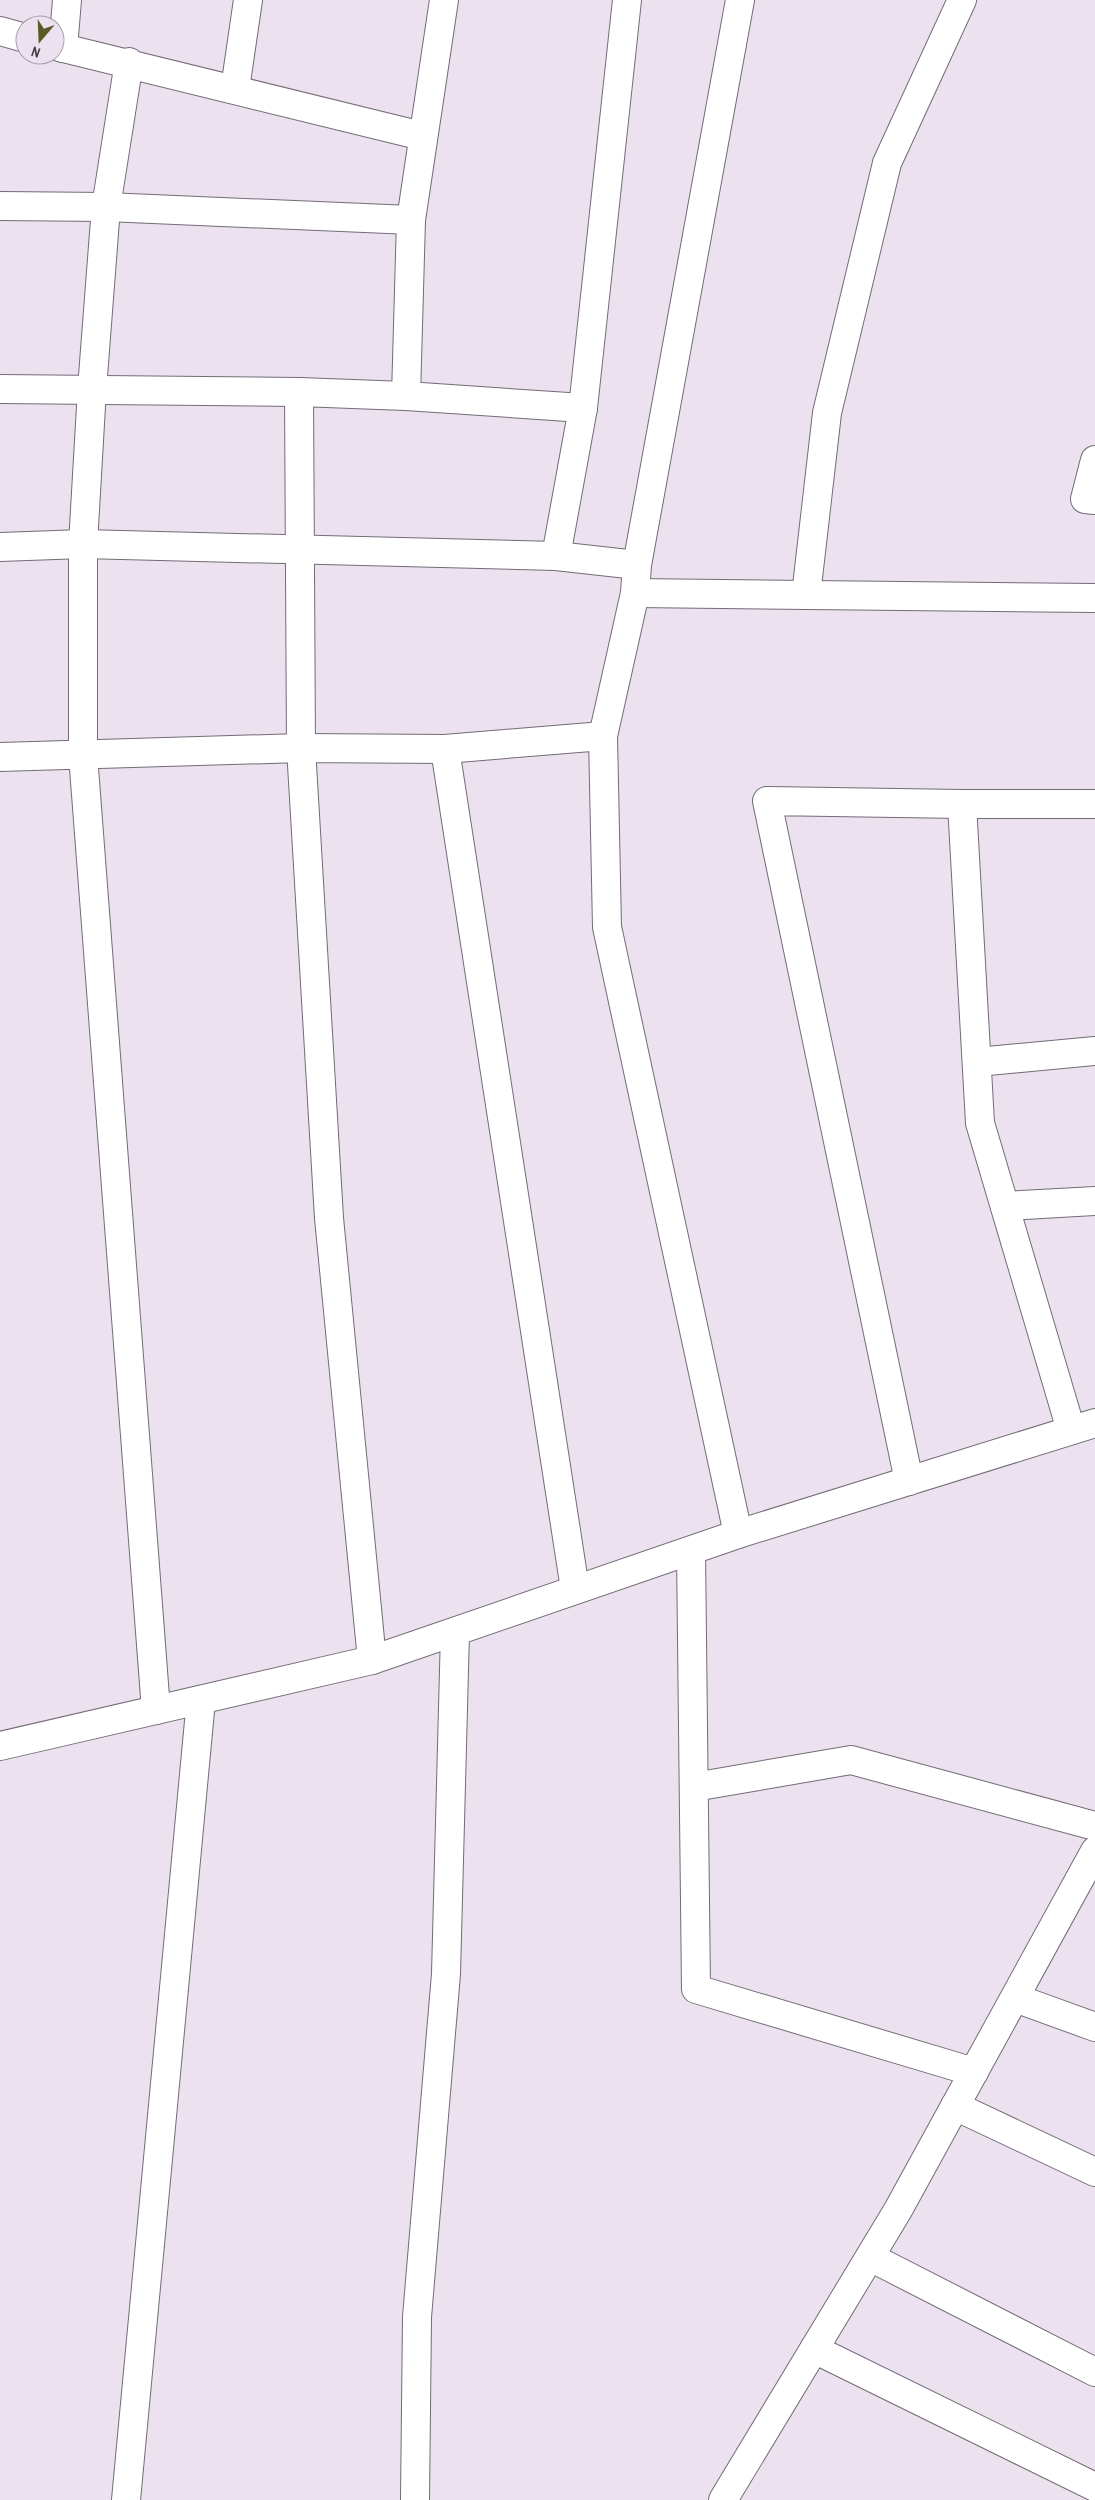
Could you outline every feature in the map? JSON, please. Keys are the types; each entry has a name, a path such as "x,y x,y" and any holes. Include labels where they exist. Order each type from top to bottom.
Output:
{"street":[{"path":"64,15 66,0"},
{"path":"235,89 248,0"},
{"path":"406,396 411,220 422,136 444,0"},
{"path":"556,556 583,408 627,0"},
{"path":"738,1534 607,927 604,736 635,593 637,565 740,0"},
{"path":"806,595 827,413 887,163 962,0"},
{"path":"0,31 15,35"},
{"path":"65,48 129,62 422,136"},
{"path":"129,62 106,207 92,388 83,544 83,755 156,1710"},
{"path":"0,206 106,207 411,220"},
{"path":"0,389 92,388 299,392 406,396 583,408"},
{"path":"299,392 301,748 329,1218 372,1660"},
{"path":"1095,460 1085,499 1095,500"},
{"path":"0,546 83,544 556,556 637,565"},
{"path":"635,593 1095,598"},
{"path":"0,757 301,748 445,749 604,736"},
{"path":"445,749 575,1590"},
{"path":"909,1481 767,801 1095,804"},
{"path":"0,1746 372,1660 738,1534 1083,1427 1005,1206 980,1123 962,804"},
{"path":"977,1062 1095,1050"},
{"path":"1005,1206 1095,1201"},
{"path":"691,1551 696,1989 974,2072"},
{"path":"415,2500 417,2317 446,1974 455,1632"},
{"path":"126,2500 201,1700"},
{"path":"694,1787 851,1760 1095,1826"},
{"path":"723,2500 870,2257 1015,1998 1091,1867"},
{"path":"1015,1998 1095,2028"},
{"path":"955,2106 1095,2172"},
{"path":"870,2257 1095,2372"},
{"path":"814,2349 1095,2487"}]}
